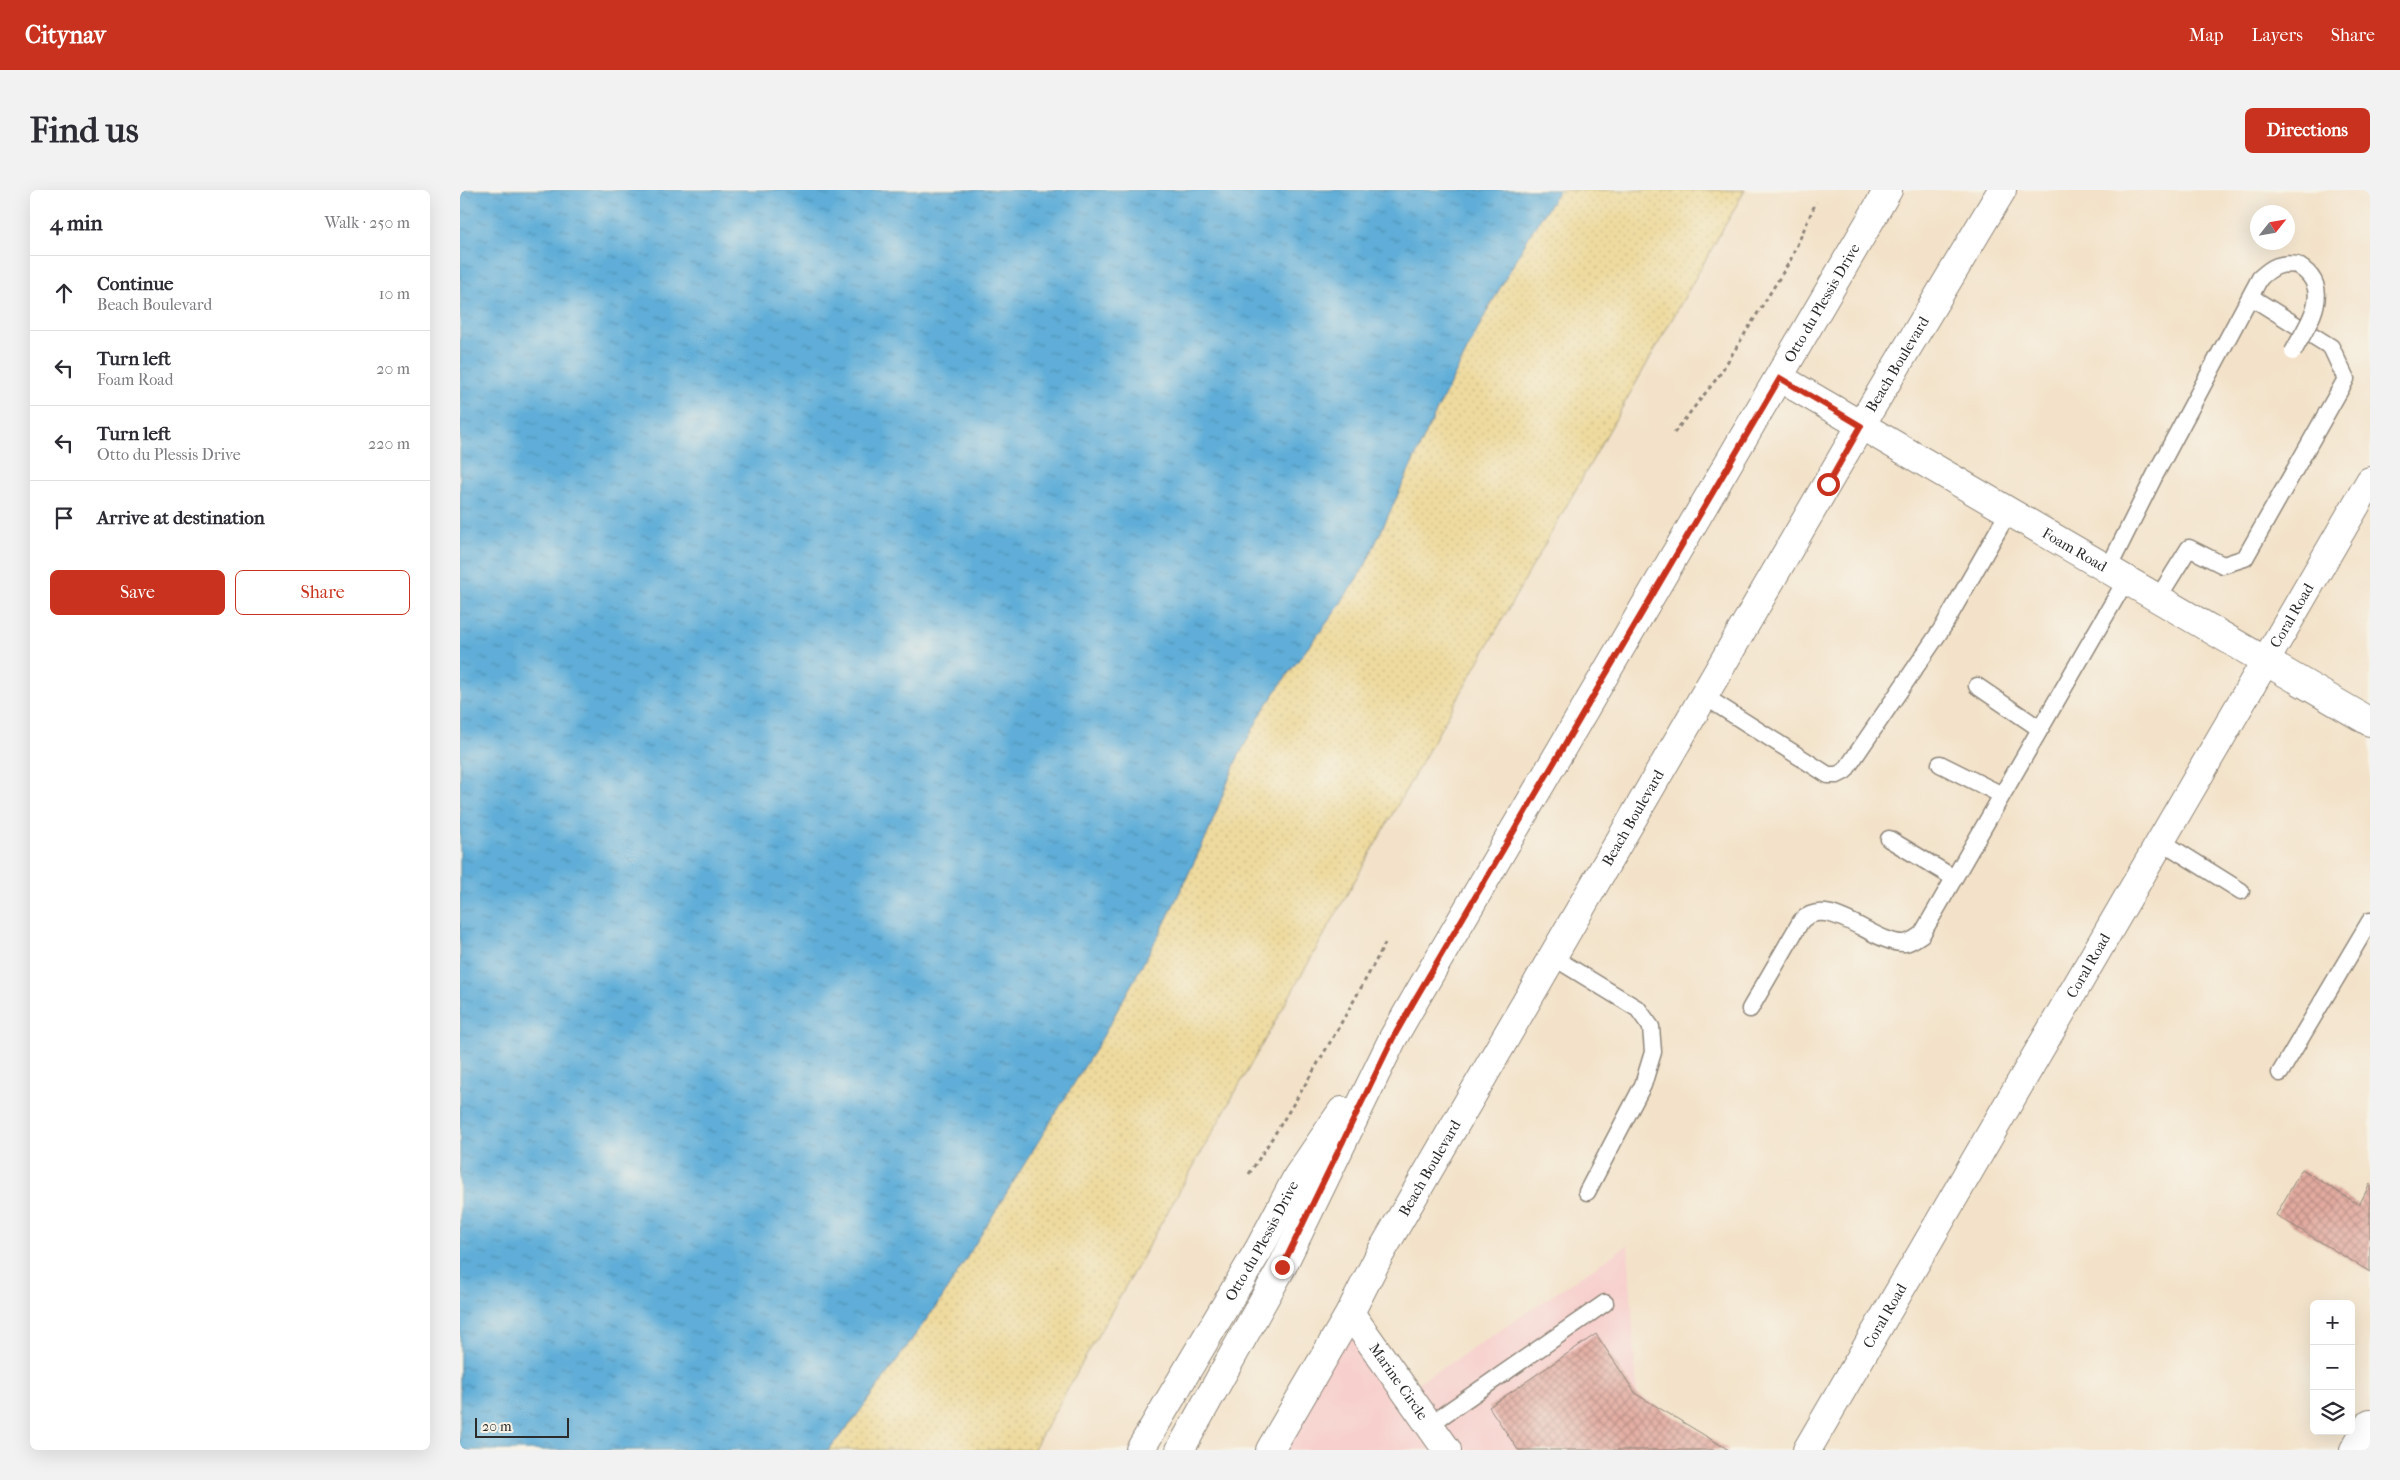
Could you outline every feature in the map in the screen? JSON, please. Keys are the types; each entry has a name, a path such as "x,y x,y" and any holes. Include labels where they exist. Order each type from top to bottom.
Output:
{"street":[{"name":"Otto du Plessis Drive","path":"1180,1450 1282,1267 1393,1038 1614,657 1780,378 1888,190"},
{"name":"Beach Boulevard","path":"1270,1450 1350,1313 1380,1254 1704,696 1861,426 2002,190"},
{"name":"Foam Road","path":"1780,378 2370,722"},
{"name":"Coral Road","path":"1807,1450 2370,480"},
{"name":"Otto du Plessis Drive","path":"1140,1450 1259,1249 1297,1177 1393,1038"},
{"name":"Marine Circle","path":"1350,1313 1447,1450"},
{"path":"2354,1450 2370,1423"}],"lane":[{"path":"1750,1009 1805,918 1815,913 1829,913 1894,942 1909,942 1922,934 2040,729 2117,574 2155,474 2260,278 2271,268 2287,263 2297,265 2311,276 2316,286 2318,299 2293,352"},
{"path":"2158,598 2189,548 2223,565 2246,558 2346,379 2331,347 2251,297"},
{"path":"1704,696 1828,775 1837,775 1845,771 1943,627 2009,511"},
{"path":"1978,686 2040,729"},
{"path":"1940,764 2002,795"},
{"path":"1889,839 1954,878"},
{"path":"2161,841 2241,891"},
{"path":"2280,1073 2370,922"},
{"path":"1553,957 1638,1010 1648,1021 1653,1036 1653,1052 1643,1085 1587,1192"},
{"path":"1429,1425 1606,1303"}],"path":[{"path":"1674,433 1718,377 1790,261 1816,202"},
{"path":"1249,1174 1290,1112 1355,1000 1387,940"}],"shaded area":[{"path":"1628,1245 1637,1394 1729,1450 1270,1450 1350,1313 1405,1390 1454,1361"}],"sand":[{"path":"1560,190 1745,190 1033,1450 828,1450 852,1422 942,1298 1161,931 1208,833 1236,761 1262,712 1287,675 1332,616 1365,566 1434,416 1486,313 1532,231"}],"water":[{"path":"460,190 1560,190 1532,231 1486,313 1434,416 1365,566 1332,616 1287,675 1262,712 1236,761 1208,833 1161,931 1102,1038 942,1298 852,1422 828,1450 460,1450"}],"building":[{"path":"2302,1169 2359,1205 2370,1184 2370,1272 2276,1215"},
{"path":"1596,1334 1636,1394 1729,1450 1518,1450 1489,1407"}],"route":[{"path":"1282,1267 1393,1038 1619,648 1780,378 1861,426 1828,484"}]}
